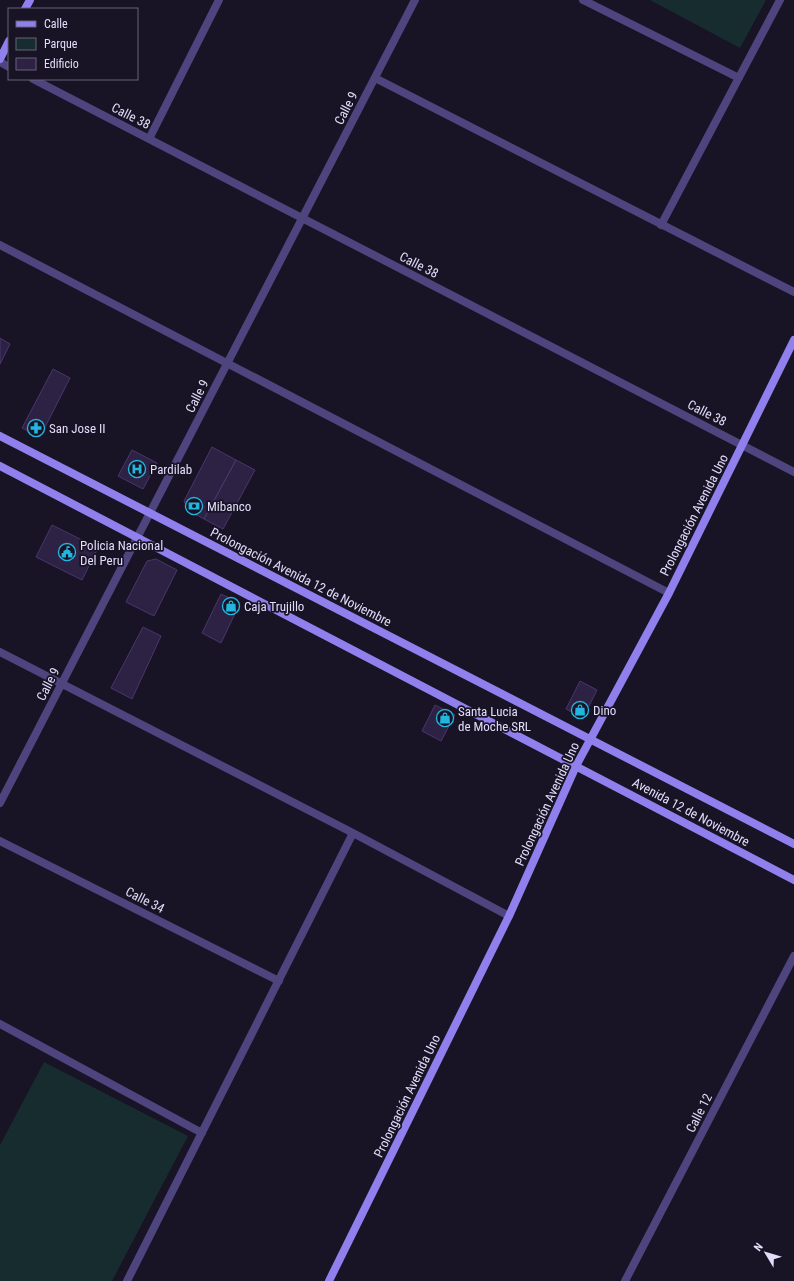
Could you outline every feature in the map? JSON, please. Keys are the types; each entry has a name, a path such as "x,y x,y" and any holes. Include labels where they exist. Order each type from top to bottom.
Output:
{"main road":[{"path":"0,59 8,43"},
{"name":"Prolongación Avenida Uno","path":"329,1281 510,916 576,766 669,593 794,340"},
{"name":"Prolongación Avenida 12 de Noviembre","path":"0,436 590,740"},
{"path":"0,466 576,766"},
{"name":"Avenida 12 de Noviembre","path":"590,740 794,844"},
{"name":"Avenida 12 de Noviembre","path":"576,766 794,880"}],"street":[{"path":"149,139 219,0"},
{"name":"Calle 9","path":"0,804 415,0"},
{"path":"584,0 739,78"},
{"path":"661,224 780,0"},
{"path":"375,78 794,292"},
{"name":"Calle 38","path":"35,80 794,472"},
{"path":"0,245 669,593"},
{"path":"0,652 353,833 510,916"},
{"path":"127,1281 353,833"},
{"name":"Calle 34","path":"0,841 279,981"},
{"name":"Calle 12","path":"625,1281 794,956"},
{"path":"0,1024 202,1133"}],"green space":[{"path":"650,0 766,0 740,48"},
{"path":"44,1062 188,1136 112,1281 0,1281 0,1145"}],"building":[{"path":"0,338 10,344 0,364"},
{"path":"53,369 70,378 40,437 22,428"},
{"path":"212,447 236,460 204,519 188,510 184,501"},
{"name":"Pardilab","path":"132,450 157,463 143,489 118,476"},
{"path":"236,460 255,470 223,529 204,519"},
{"name":"Policia Nacional Del Peru","path":"52,525 98,548 82,580 36,557"},
{"path":"156,559 177,570 154,616 126,602 147,561"},
{"path":"221,594 240,603 221,643 202,633"},
{"path":"143,627 161,636 132,699 111,688"},
{"path":"580,681 597,690 586,712 576,714 566,709"},
{"path":"435,705 455,715 441,741 422,731"}],"place":[{"name":"San Jose II","path":"36,428"},
{"name":"Pardilab","path":"137,469"},
{"name":"Mibanco","path":"194,506"},
{"name":"Policia Nacional Del Peru","path":"67,552"},
{"name":"Caja Trujillo","path":"231,606"},
{"name":"Dino","path":"580,710"},
{"name":"Santa Lucia de Moche SRL","path":"445,718"}]}
